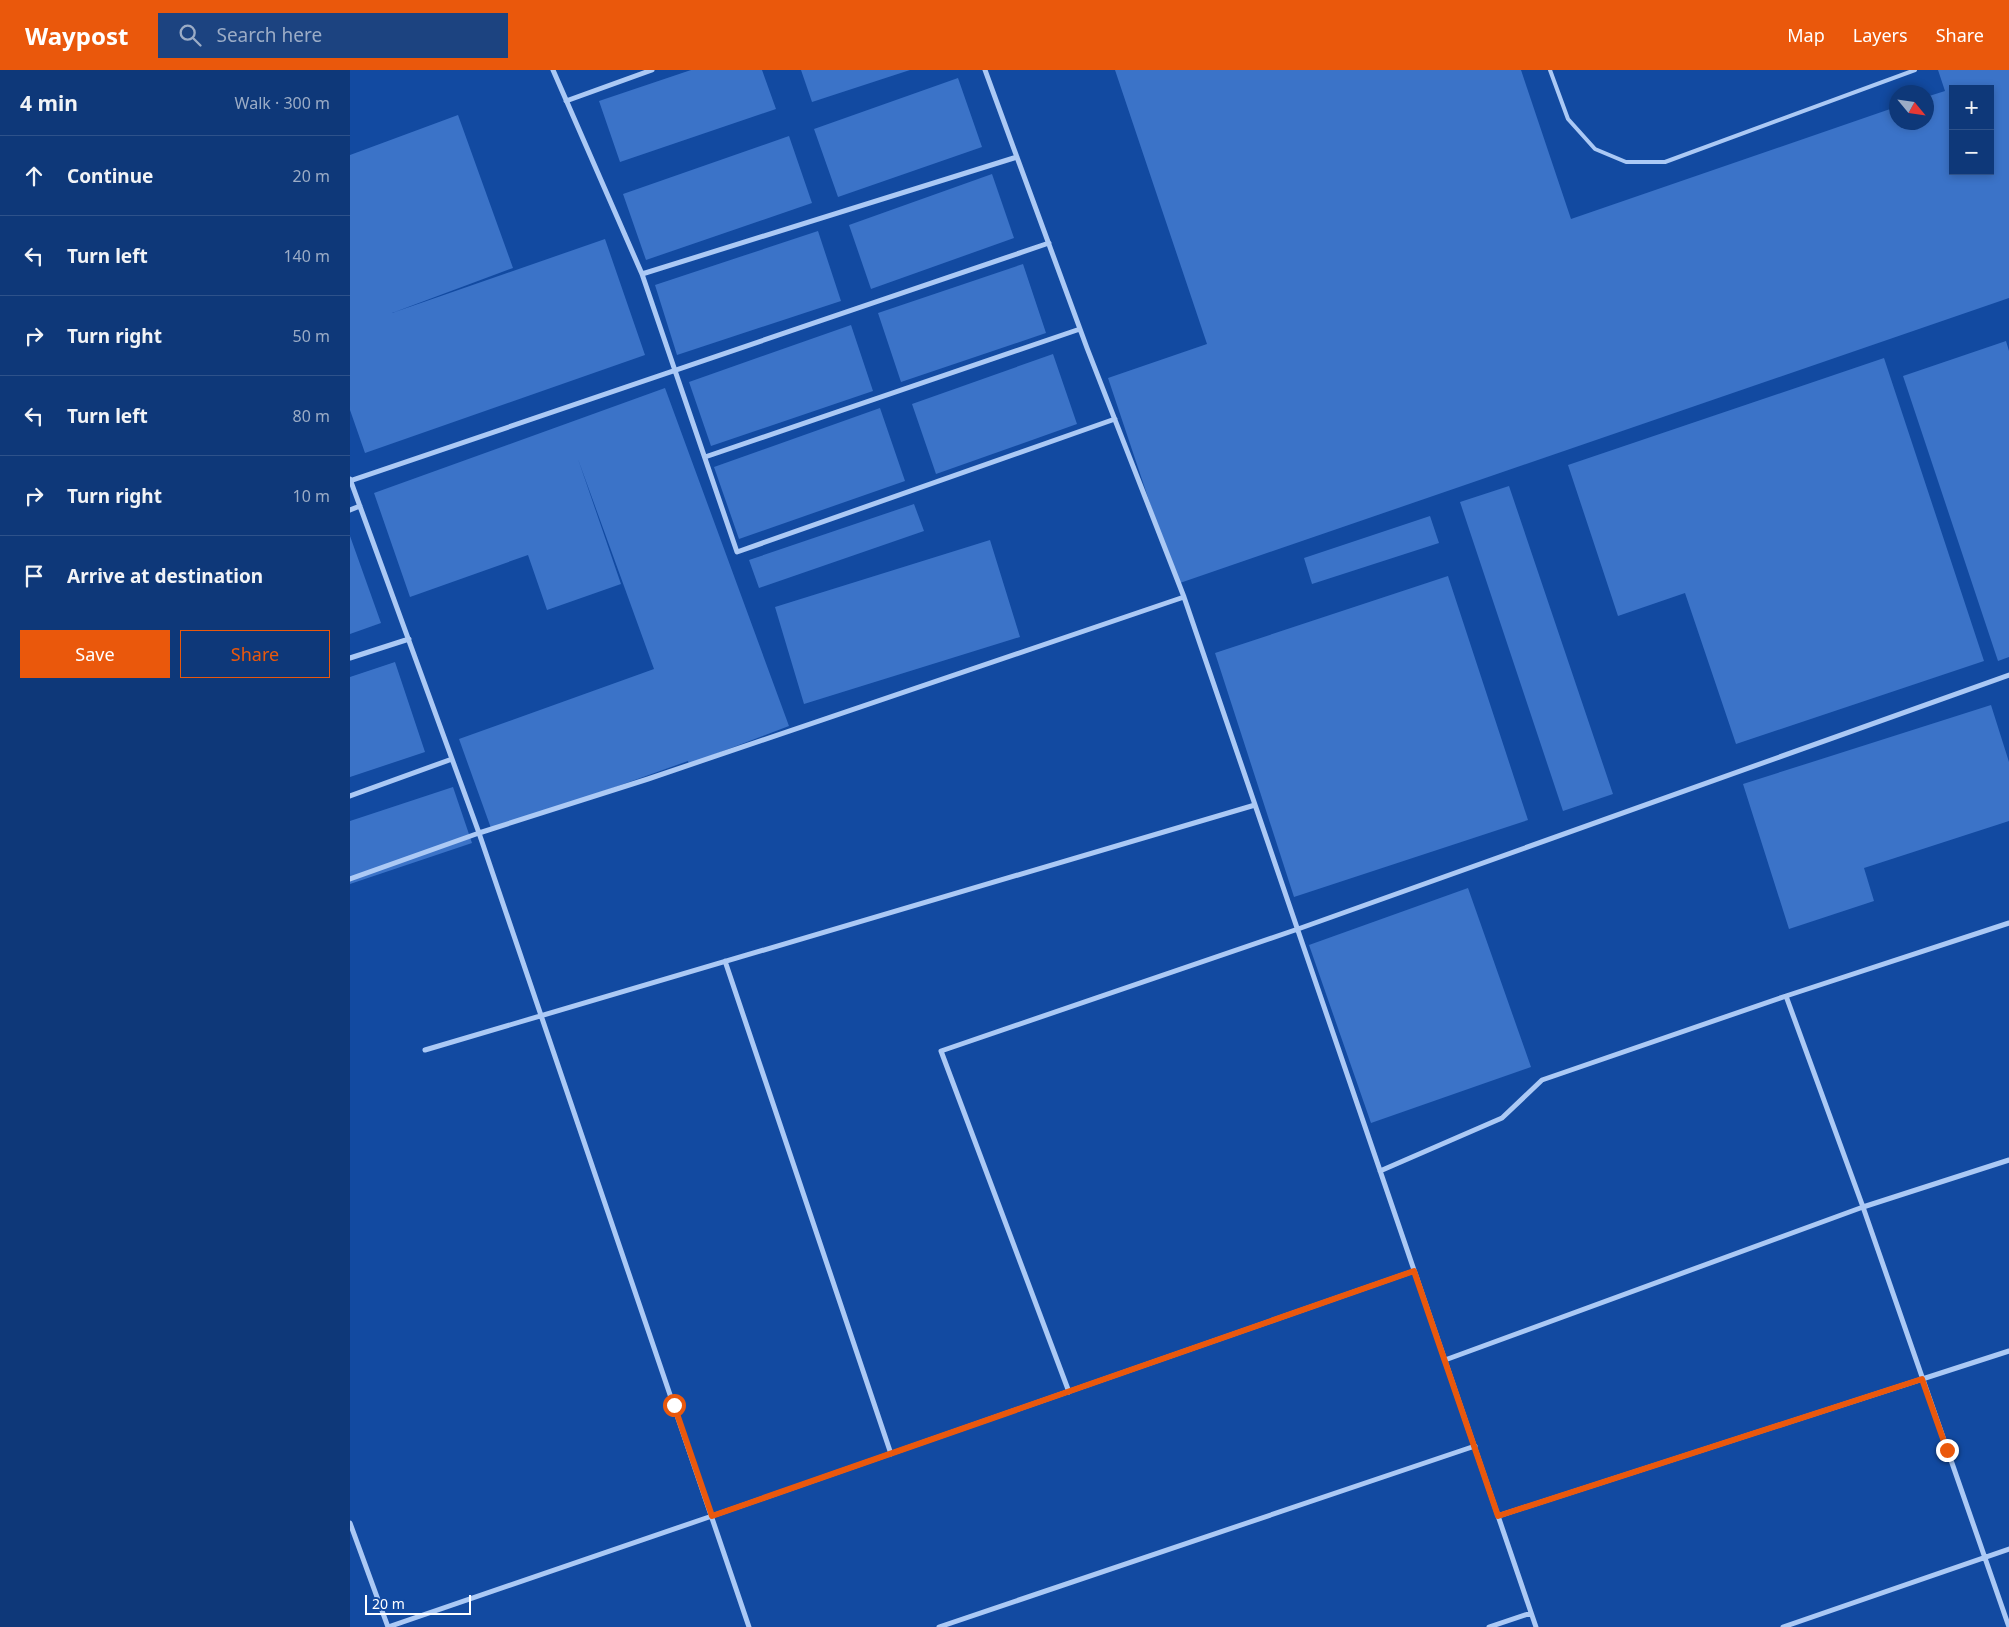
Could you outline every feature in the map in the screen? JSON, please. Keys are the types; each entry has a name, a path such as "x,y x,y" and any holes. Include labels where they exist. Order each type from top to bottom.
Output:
{"street":[{"path":"553,70 642,274 737,552 1114,419"},
{"path":"566,101 652,70"},
{"path":"985,70 1080,329 1184,597 1536,1627"},
{"path":"642,274 1017,157"},
{"path":"749,1627 479,833 350,480 1049,243"},
{"path":"705,457 1080,329"},
{"path":"350,510 360,506"},
{"path":"350,880 479,833 648,779 1184,597"},
{"path":"350,658 409,639"},
{"path":"1069,1392 941,1051 1298,929 2009,675"},
{"path":"350,796 452,759"},
{"path":"425,1050 1255,804"},
{"path":"1380,1171 1502,1118 1542,1080 1786,996 2009,923"},
{"path":"725,961 891,1454"},
{"path":"1786,996 1863,1208 2009,1627"},
{"path":"1445,1360 1863,1208 2009,1160"},
{"path":"350,1523 388,1627 1414,1271"},
{"path":"1498,1516 2009,1351"},
{"path":"939,1627 1475,1446"},
{"path":"1783,1627 2009,1548"},
{"path":"1490,1627 1532,1612"}],"lane":[{"path":"1550,70 1568,119 1596,149 1626,162 1664,162 1915,70"}],"building":[{"path":"691,70 762,70 776,109 620,162 599,101"},
{"path":"801,70 910,70 812,102"},
{"path":"1115,70 1521,70 1571,219 1889,109 1889,130 1934,130 1934,94 1945,91 1938,70 2009,70 2009,298 1177,584 1108,378 1207,344"},
{"path":"958,78 982,147 838,197 814,129"},
{"path":"458,115 513,268 392,313 605,239 645,355 365,453 350,410 350,155"},
{"path":"789,136 812,203 646,260 623,194"},
{"path":"992,174 1014,238 871,289 849,225"},
{"path":"818,231 841,301 677,355 655,285"},
{"path":"1023,264 1046,333 901,382 878,313"},
{"path":"851,325 873,391 711,446 689,382"},
{"path":"2006,341 2009,351 2009,657 1998,661 1903,376"},
{"path":"1053,354 1077,424 936,474 912,404"},
{"path":"1884,358 1984,661 1736,744 1685,593 1618,616 1568,465"},
{"path":"665,388 789,726 689,764 688,761 492,831 459,739 654,669 578,459 621,584 547,610 528,555 410,597 374,493"},
{"path":"880,408 905,481 739,539 714,467"},
{"path":"1509,486 1613,794 1563,811 1460,502"},
{"path":"914,504 924,531 759,588 749,560"},
{"path":"1430,516 1439,543 1312,584 1304,558"},
{"path":"350,536 381,623 350,634"},
{"path":"990,540 1020,637 804,704 775,607"},
{"path":"1448,576 1528,820 1294,897 1215,653"},
{"path":"395,662 425,752 350,777 350,677"},
{"path":"1991,705 2009,762 2009,821 1864,868 1874,901 1789,929 1743,784"},
{"path":"453,787 472,843 350,884 350,821"},
{"path":"1468,888 1531,1067 1371,1123 1309,945"}],"route":[{"path":"674,1405 712,1516 1414,1271 1498,1516 1922,1379 1947,1450"}]}
